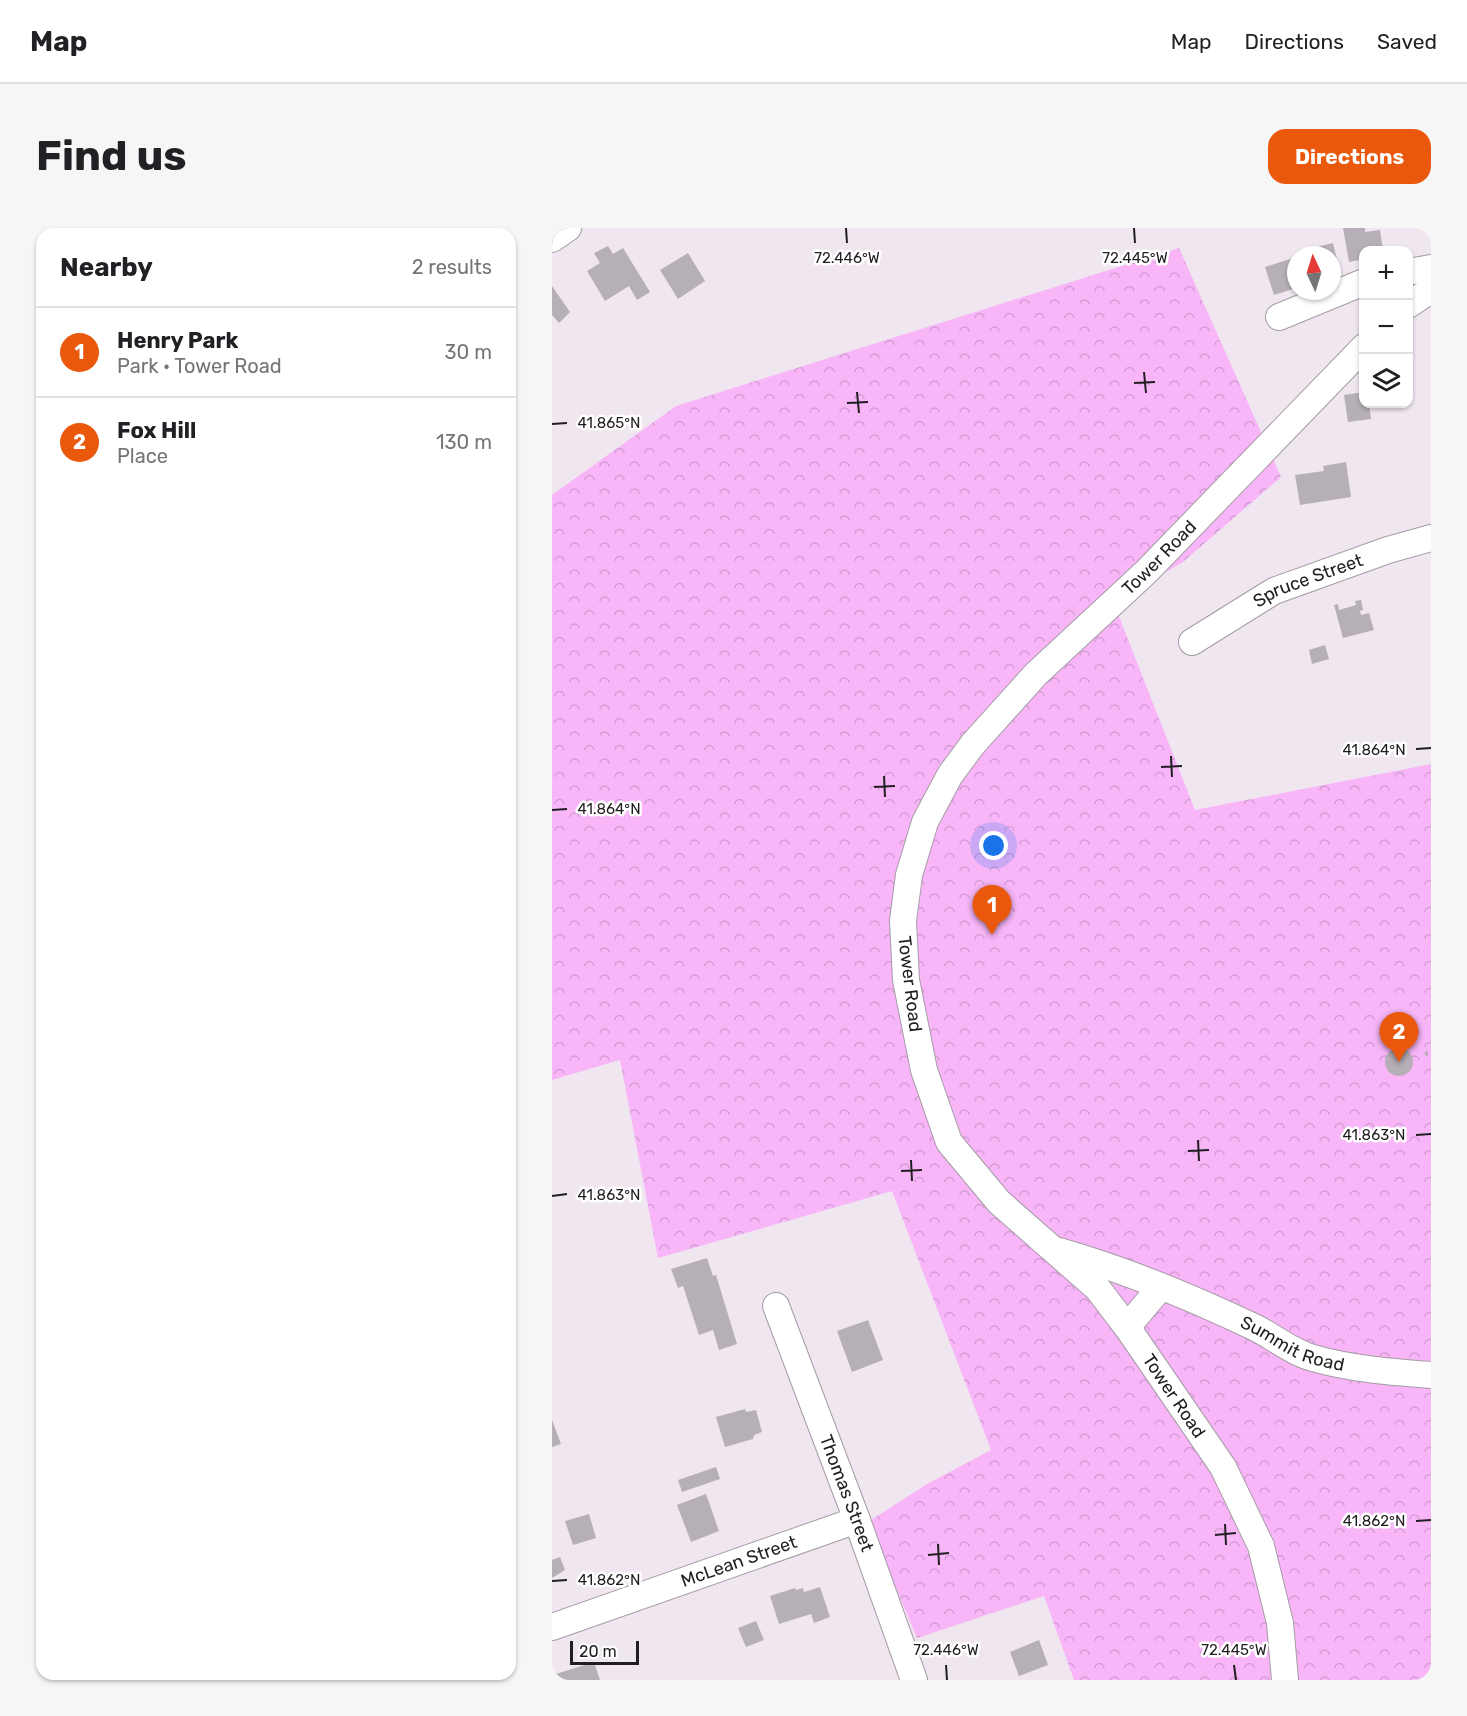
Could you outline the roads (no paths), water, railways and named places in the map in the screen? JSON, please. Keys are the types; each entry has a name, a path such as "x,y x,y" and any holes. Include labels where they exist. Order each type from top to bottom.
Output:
{"street":[{"path":"552,239 568,228"},
{"path":"1413,271 1431,268"},
{"path":"1279,317 1359,284"},
{"path":"1413,302 1431,290"},
{"name":"Tower Road","path":"1285,1680 1280,1623 1261,1545 1223,1467 1127,1327 1098,1289 999,1202 949,1142 924,1070 910,1003 903,939 905,896 919,839 933,805 950,775 1007,704 1146,572 1359,352"},
{"name":"Spruce Street","path":"1192,642 1274,591 1388,550 1431,538"},
{"name":"Summit Road","path":"1056,1250 1102,1263 1256,1328 1310,1358 1387,1372 1431,1375"},
{"path":"1127,1327 1160,1288"},
{"name":"Thomas Street","path":"776,1306 857,1520 914,1680"},
{"name":"McLean Street","path":"552,1627 857,1520"}],"place":[{"name":"Henry Park","path":"992,935"},
{"name":"Fox Hill","path":"1399,1062"}]}
